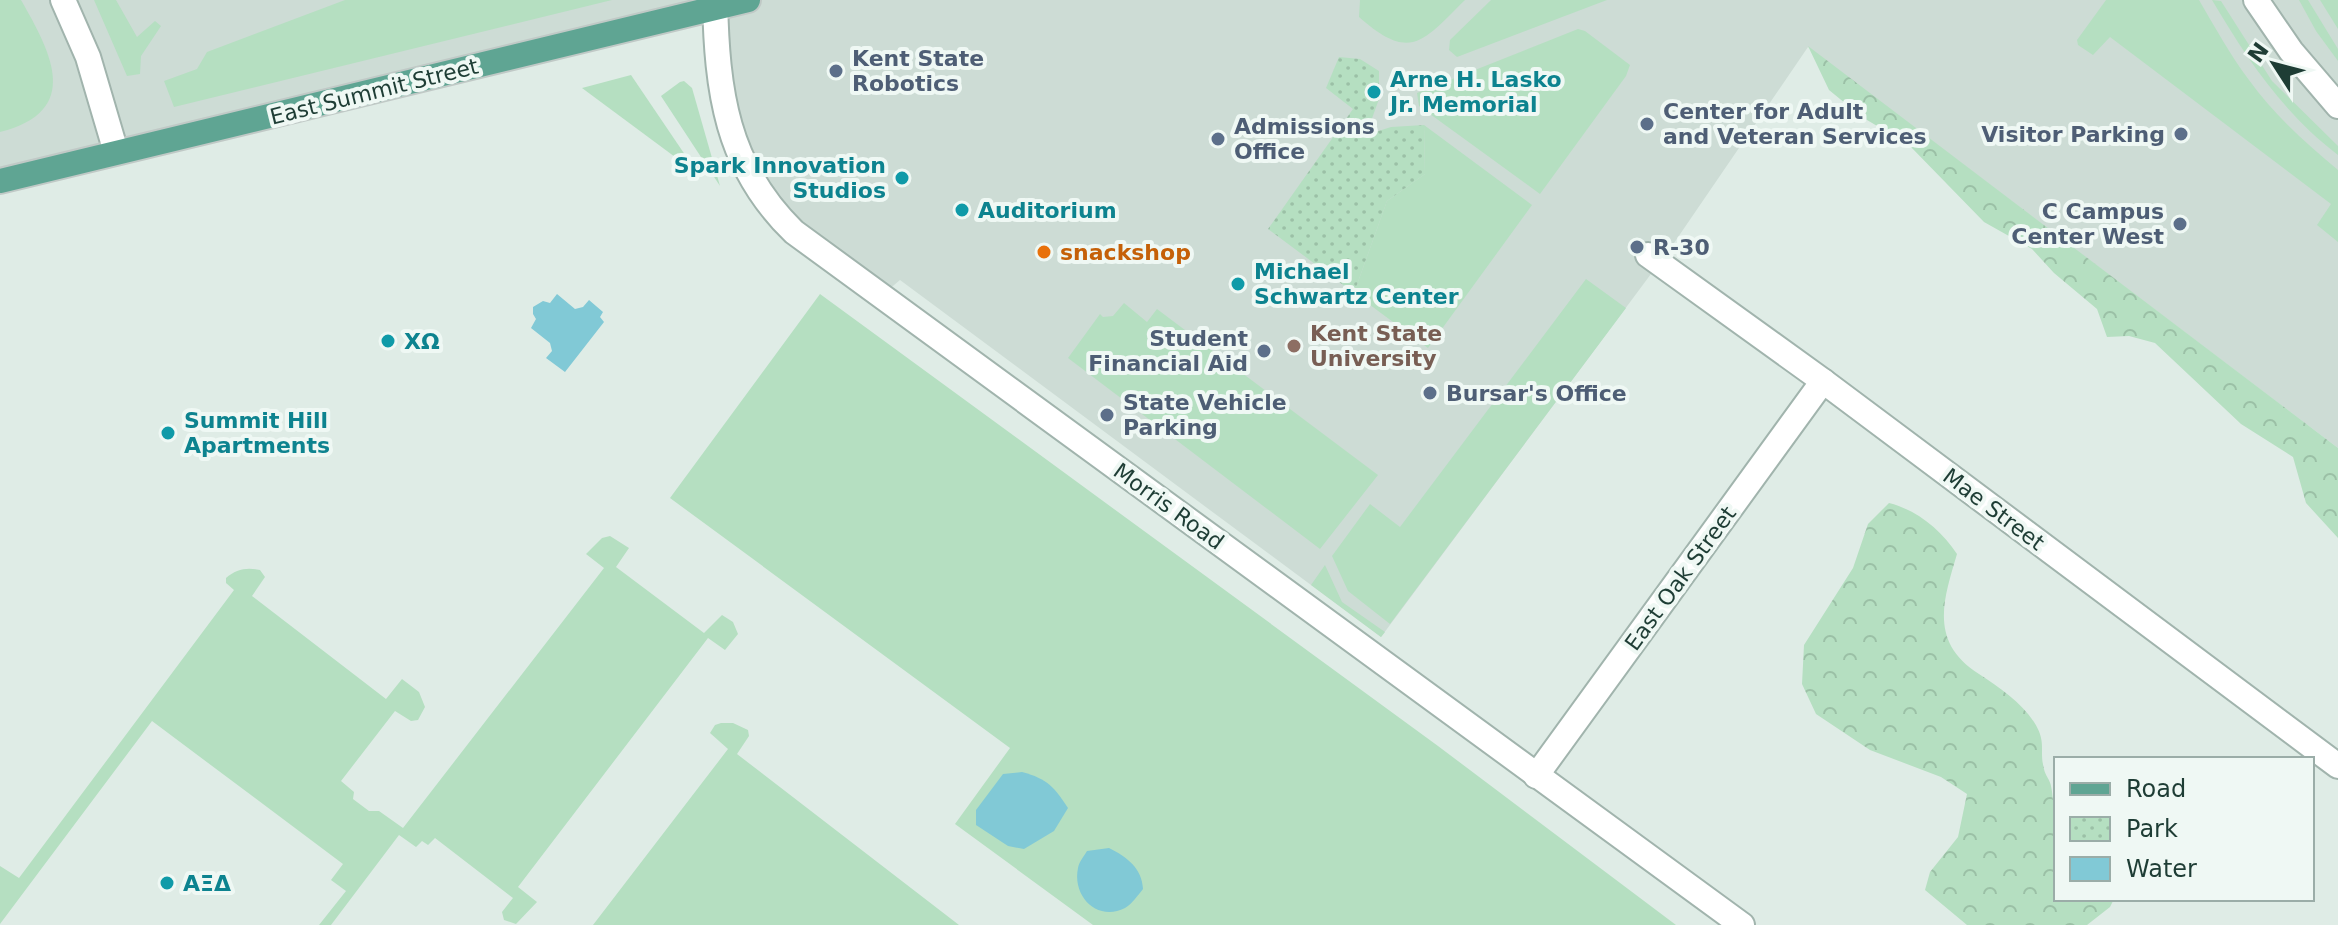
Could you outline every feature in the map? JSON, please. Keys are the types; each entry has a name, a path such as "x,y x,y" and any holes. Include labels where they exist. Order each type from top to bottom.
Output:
{"main road":[{"name":"East Summit Street","path":"0,181 716,4 748,0"}],"street":[{"path":"63,0 88,57 116,152"},
{"path":"2258,1 2291,51 2338,106"},
{"name":"Morris Road","path":"716,4 716,54 736,144 746,173 776,215 794,232 1742,925"},
{"name":"Mae Street","path":"1648,255 1823,381 2338,766"},
{"name":"East Oak Street","path":"1536,776 1823,381"}],"shaded area":[{"name":"Kent State University","path":"0,0 2338,0 2338,448 1808,47 1674,243 1381,637 900,280 881,296 746,173 715,8 0,181"}],"green space":[{"path":"0,0 21,0 42,40 53,78 51,95 42,110 26,123 0,132"},
{"path":"94,0 116,0 137,37 155,21 161,26 141,56 140,74 127,76"},
{"path":"345,0 612,0 174,107 164,81 197,69 207,52"},
{"path":"1360,0 1465,0 1427,36 1404,43 1392,40 1359,17"},
{"path":"1491,0 1607,0 1457,57 1449,50 1450,40"},
{"path":"2106,0 2199,0 2235,61 2259,93 2291,128 2338,170 2338,242 2317,225 2331,204 2110,37 2093,55 2078,45 2077,40"},
{"path":"2212,0 2221,1 2272,81 2338,146 2338,155 2283,103"},
{"path":"2299,0 2308,0 2338,49 2338,61 2316,31"},
{"path":"2320,0 2338,0 2338,29"},
{"path":"1578,29 1630,65 1626,76 1540,194 1419,106 1417,93"},
{"path":"1808,46 2338,448 2338,538 2306,503 2293,457 2241,424 2155,343 2129,336 2107,337 2097,309 2054,273 2032,249 1984,222 1909,145 1862,117 1829,90"},
{"path":"1339,57 1360,59 1379,71 1379,99 1366,135 1391,127 1424,125 1425,174 1387,201 1354,293 1268,229 1353,109 1326,88"},
{"path":"631,75 698,174 582,88"},
{"path":"684,81 692,88 720,186 661,96"},
{"path":"1424,125 1532,205 1428,348 1354,293 1387,201 1425,174"},
{"path":"1586,279 1626,308 1390,624 1348,591 1332,556 1370,504 1400,527"},
{"path":"820,294 1438,746 1676,925 1093,925 955,824 1010,748 670,498"},
{"path":"1124,303 1147,322 1157,309 1378,475 1320,549 1068,358 1100,314 1103,317 1113,316"},
{"path":"1889,503 1928,522 1957,554 1945,604 1946,634 1963,662 2016,701 2038,729 2044,769 2054,804 2054,901 2113,901 2087,925 1967,925 1925,890 1930,872 1958,837 1967,794 1941,777 1870,750 1816,714 1802,684 1804,645 1853,568 1868,524"},
{"path":"610,536 629,548 616,567 704,633 722,615 733,622 738,634 725,650 708,638 518,887 537,902 516,924 504,920 502,912 513,898 435,838 428,845 422,841 416,847 399,835 331,925 319,925 346,891 331,880 343,864 152,721 0,924 0,866 19,878 234,590 226,583 230,575 242,570 260,570 265,577 252,596 386,699 402,679 419,692 425,707 418,720 411,721 395,711 341,781 354,792 353,799 369,811 379,811 403,828 604,568 586,554 602,538"},
{"path":"1325,565 1342,602 1385,632 1381,637 1311,585"},
{"path":"733,723 748,730 749,736 737,754 959,925 593,925 728,749 710,733 715,725"}],"water":[{"path":"557,294 575,309 583,307 589,300 603,312 600,317 604,322 565,372 546,358 552,351 550,343 531,328 536,319 533,307 543,301 550,303"},
{"path":"1022,772 1050,785 1068,808 1054,831 1024,849 1008,846 976,825 976,810 1003,774"},
{"path":"1109,848 1132,864 1140,875 1143,889 1125,908 1105,912 1089,904 1083,897 1077,879 1079,866 1087,851"}],"place":[{"name":"Kent State Robotics","path":"836,71"},
{"name":"Arne H. Lasko Jr. Memorial","path":"1374,92"},
{"name":"Center for Adult and Veteran Services","path":"1647,124"},
{"name":"Visitor Parking","path":"2181,134"},
{"name":"Admissions Office","path":"1218,139"},
{"name":"Spark Innovation Studios","path":"902,178"},
{"name":"Auditorium","path":"962,210"},
{"name":"C Campus Center West","path":"2180,224"},
{"name":"R-30","path":"1637,247"},
{"name":"snackshop","path":"1044,252"},
{"name":"Michael Schwartz Center","path":"1238,284"},
{"name":"ΧΩ","path":"388,341"},
{"name":"Kent State University","path":"1294,346"},
{"name":"Student Financial Aid","path":"1264,351"},
{"name":"Bursar's Office","path":"1430,393"},
{"name":"State Vehicle Parking","path":"1107,415"},
{"name":"Summit Hill Apartments","path":"168,433"},
{"name":"ΑΞΔ","path":"167,883"}]}
